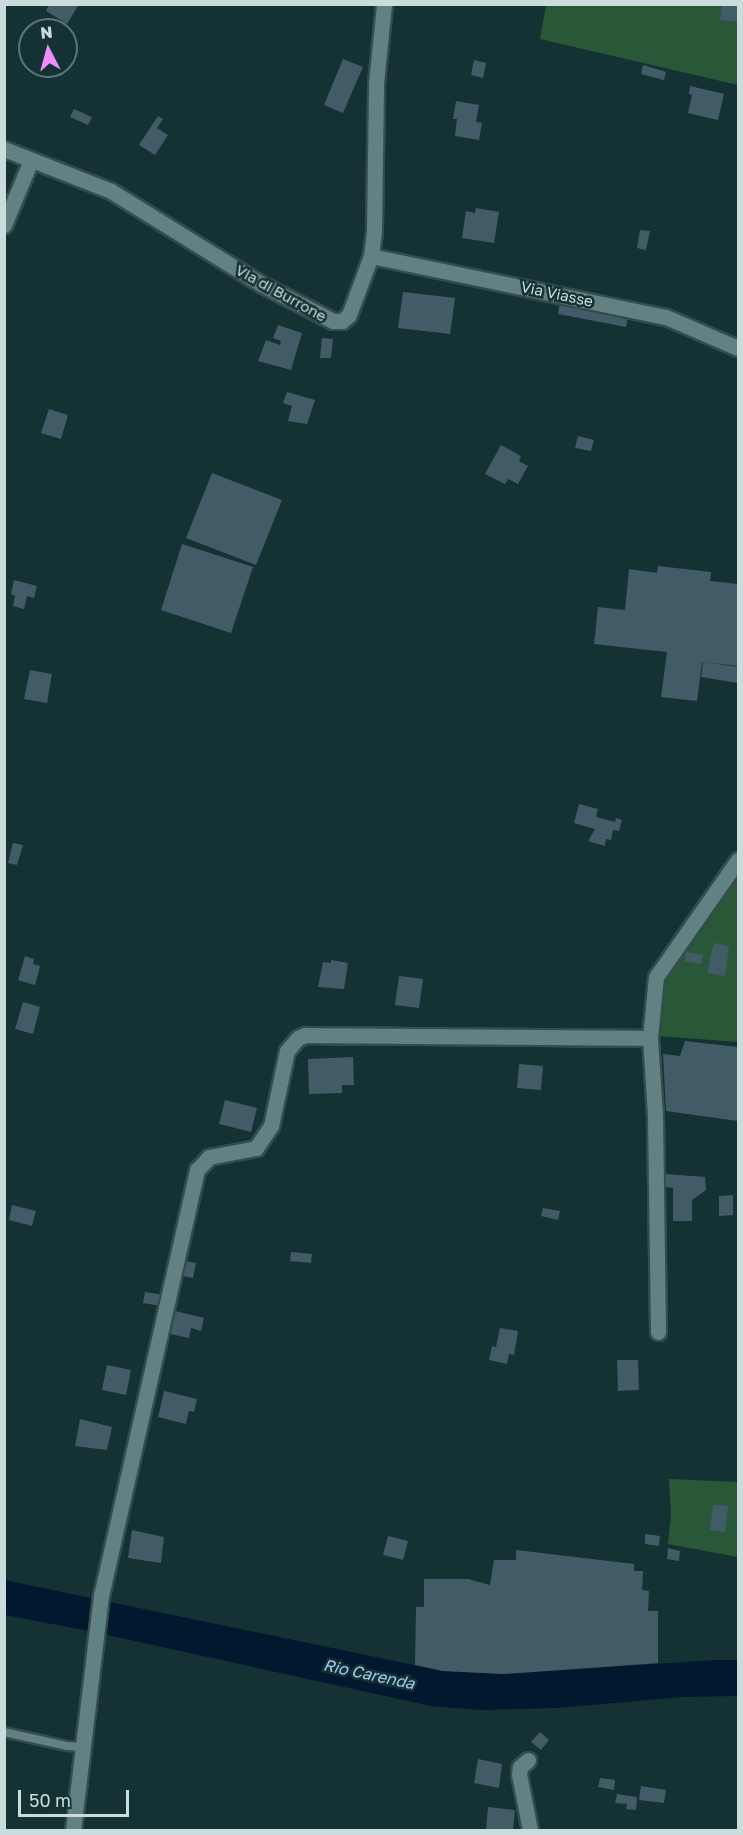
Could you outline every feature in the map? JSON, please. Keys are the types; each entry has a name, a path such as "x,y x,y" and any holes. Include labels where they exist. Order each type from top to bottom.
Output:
{"street":[{"name":"Via di Burrone","path":"4,148 111,191 261,284 333,321 342,321 349,315 371,256 374,231 376,82 384,4"},
{"path":"4,225 30,160"},
{"name":"Via Viasse","path":"371,256 666,317 738,348"},
{"path":"658,1332 655,1115 650,1038 656,977 738,860"},
{"path":"74,1830 94,1635 101,1596 197,1170 209,1157 256,1148 271,1126 285,1059 291,1044 298,1038 314,1034 650,1038"},
{"path":"528,1760 520,1767 519,1774 530,1830"}],"lane":[{"path":"4,1732 67,1746 82,1747"}],"green space":[{"path":"546,5 738,5 738,85 540,39"},
{"path":"738,868 738,1042 657,1036 659,990 668,970"},
{"path":"669,1479 738,1482 738,1557 668,1544 671,1515"}],"water":[{"name":"Rio Carenda","path":"4,1580 443,1671 503,1674 738,1660 738,1696 683,1697 556,1708 480,1710 431,1706 89,1631 5,1615"}],"building":[{"path":"49,4 79,4 71,18 57,18 46,11"},
{"path":"722,4 738,4 738,22 720,20"},
{"path":"343,59 363,67 343,113 324,105"},
{"path":"474,60 486,63 483,78 471,75"},
{"path":"643,65 666,72 664,80 641,74"},
{"path":"690,86 724,94 718,120 688,113 692,95 689,94"},
{"path":"456,101 479,105 476,122 482,123 479,140 455,136 457,119 453,119"},
{"path":"74,109 92,117 88,125 70,117"},
{"path":"158,116 163,119 157,128 168,135 155,155 139,145"},
{"path":"476,208 499,212 494,243 462,238 466,211 475,213"},
{"path":"640,230 650,231 646,250 637,248"},
{"path":"403,292 455,298 450,334 398,328"},
{"path":"560,301 628,315 626,327 558,314"},
{"path":"278,325 302,333 291,370 258,361 266,340 280,345 281,341 273,338"},
{"path":"322,338 333,339 331,358 320,358"},
{"path":"287,392 315,400 307,424 288,421 292,406 283,403"},
{"path":"49,409 68,415 61,439 41,433"},
{"path":"578,436 594,440 591,451 575,448"},
{"path":"501,445 521,456 519,461 528,466 518,484 508,479 505,484 485,474"},
{"path":"212,473 282,500 256,565 186,538"},
{"path":"182,544 253,567 231,633 161,610"},
{"path":"658,566 711,572 710,581 738,584 738,666 702,662 697,701 661,697 667,652 594,644 598,607 625,610 629,569 657,573"},
{"path":"14,580 37,586 34,598 27,596 24,609 13,606 15,596 11,594"},
{"path":"703,662 738,667 738,683 701,677"},
{"path":"30,670 52,674 47,703 24,699"},
{"path":"579,804 598,809 596,817 615,822 616,818 622,820 619,831 613,830 611,840 606,839 605,846 588,841 595,829 574,823"},
{"path":"13,843 23,845 17,865 8,863"},
{"path":"714,943 729,946 725,976 707,973"},
{"path":"686,952 703,955 701,964 685,961"},
{"path":"25,956 34,959 33,964 40,966 35,985 18,980"},
{"path":"331,960 348,963 344,989 318,987 323,962 331,963"},
{"path":"399,976 423,979 419,1008 395,1005"},
{"path":"23,1002 40,1007 33,1034 15,1029"},
{"path":"685,1041 738,1047 738,1121 666,1111 663,1054 680,1056"},
{"path":"353,1057 354,1085 342,1085 342,1093 309,1094 308,1059"},
{"path":"519,1064 543,1066 541,1090 517,1088"},
{"path":"225,1100 257,1108 251,1132 219,1124"},
{"path":"665,1174 705,1177 706,1190 692,1200 692,1221 673,1221 673,1188 665,1187"},
{"path":"733,1195 733,1215 719,1216 719,1196"},
{"path":"12,1205 36,1211 32,1226 9,1220"},
{"path":"543,1208 560,1211 558,1220 541,1216"},
{"path":"291,1252 312,1254 311,1263 290,1261"},
{"path":"179,1260 196,1263 193,1278 176,1275"},
{"path":"145,1292 163,1295 161,1306 143,1303"},
{"path":"171,1310 204,1318 201,1331 191,1328 189,1338 166,1333"},
{"path":"500,1328 518,1331 514,1355 509,1354 507,1364 489,1360 492,1346 496,1347"},
{"path":"617,1360 638,1360 639,1390 618,1391"},
{"path":"107,1365 131,1370 126,1395 102,1390"},
{"path":"164,1391 197,1399 194,1412 189,1411 186,1424 158,1417"},
{"path":"80,1419 112,1427 107,1450 75,1446"},
{"path":"713,1505 728,1506 725,1532 710,1530"},
{"path":"132,1530 164,1537 161,1563 128,1558"},
{"path":"645,1534 660,1536 659,1546 645,1544"},
{"path":"388,1536 408,1541 403,1560 383,1555"},
{"path":"668,1548 680,1551 679,1561 667,1559"},
{"path":"516,1550 634,1564 634,1571 643,1571 642,1590 649,1591 648,1611 658,1611 658,1663 503,1674 443,1671 415,1665 416,1607 424,1607 424,1579 468,1579 490,1585 494,1560 516,1560"},
{"path":"540,1732 549,1740 541,1750 531,1742"},
{"path":"478,1759 502,1764 499,1788 474,1783"},
{"path":"600,1778 615,1780 614,1790 598,1787"},
{"path":"641,1786 666,1790 664,1803 639,1800"},
{"path":"617,1794 637,1797 636,1810 626,1809 627,1804 615,1803"},
{"path":"488,1807 515,1810 513,1830 486,1830"}]}
